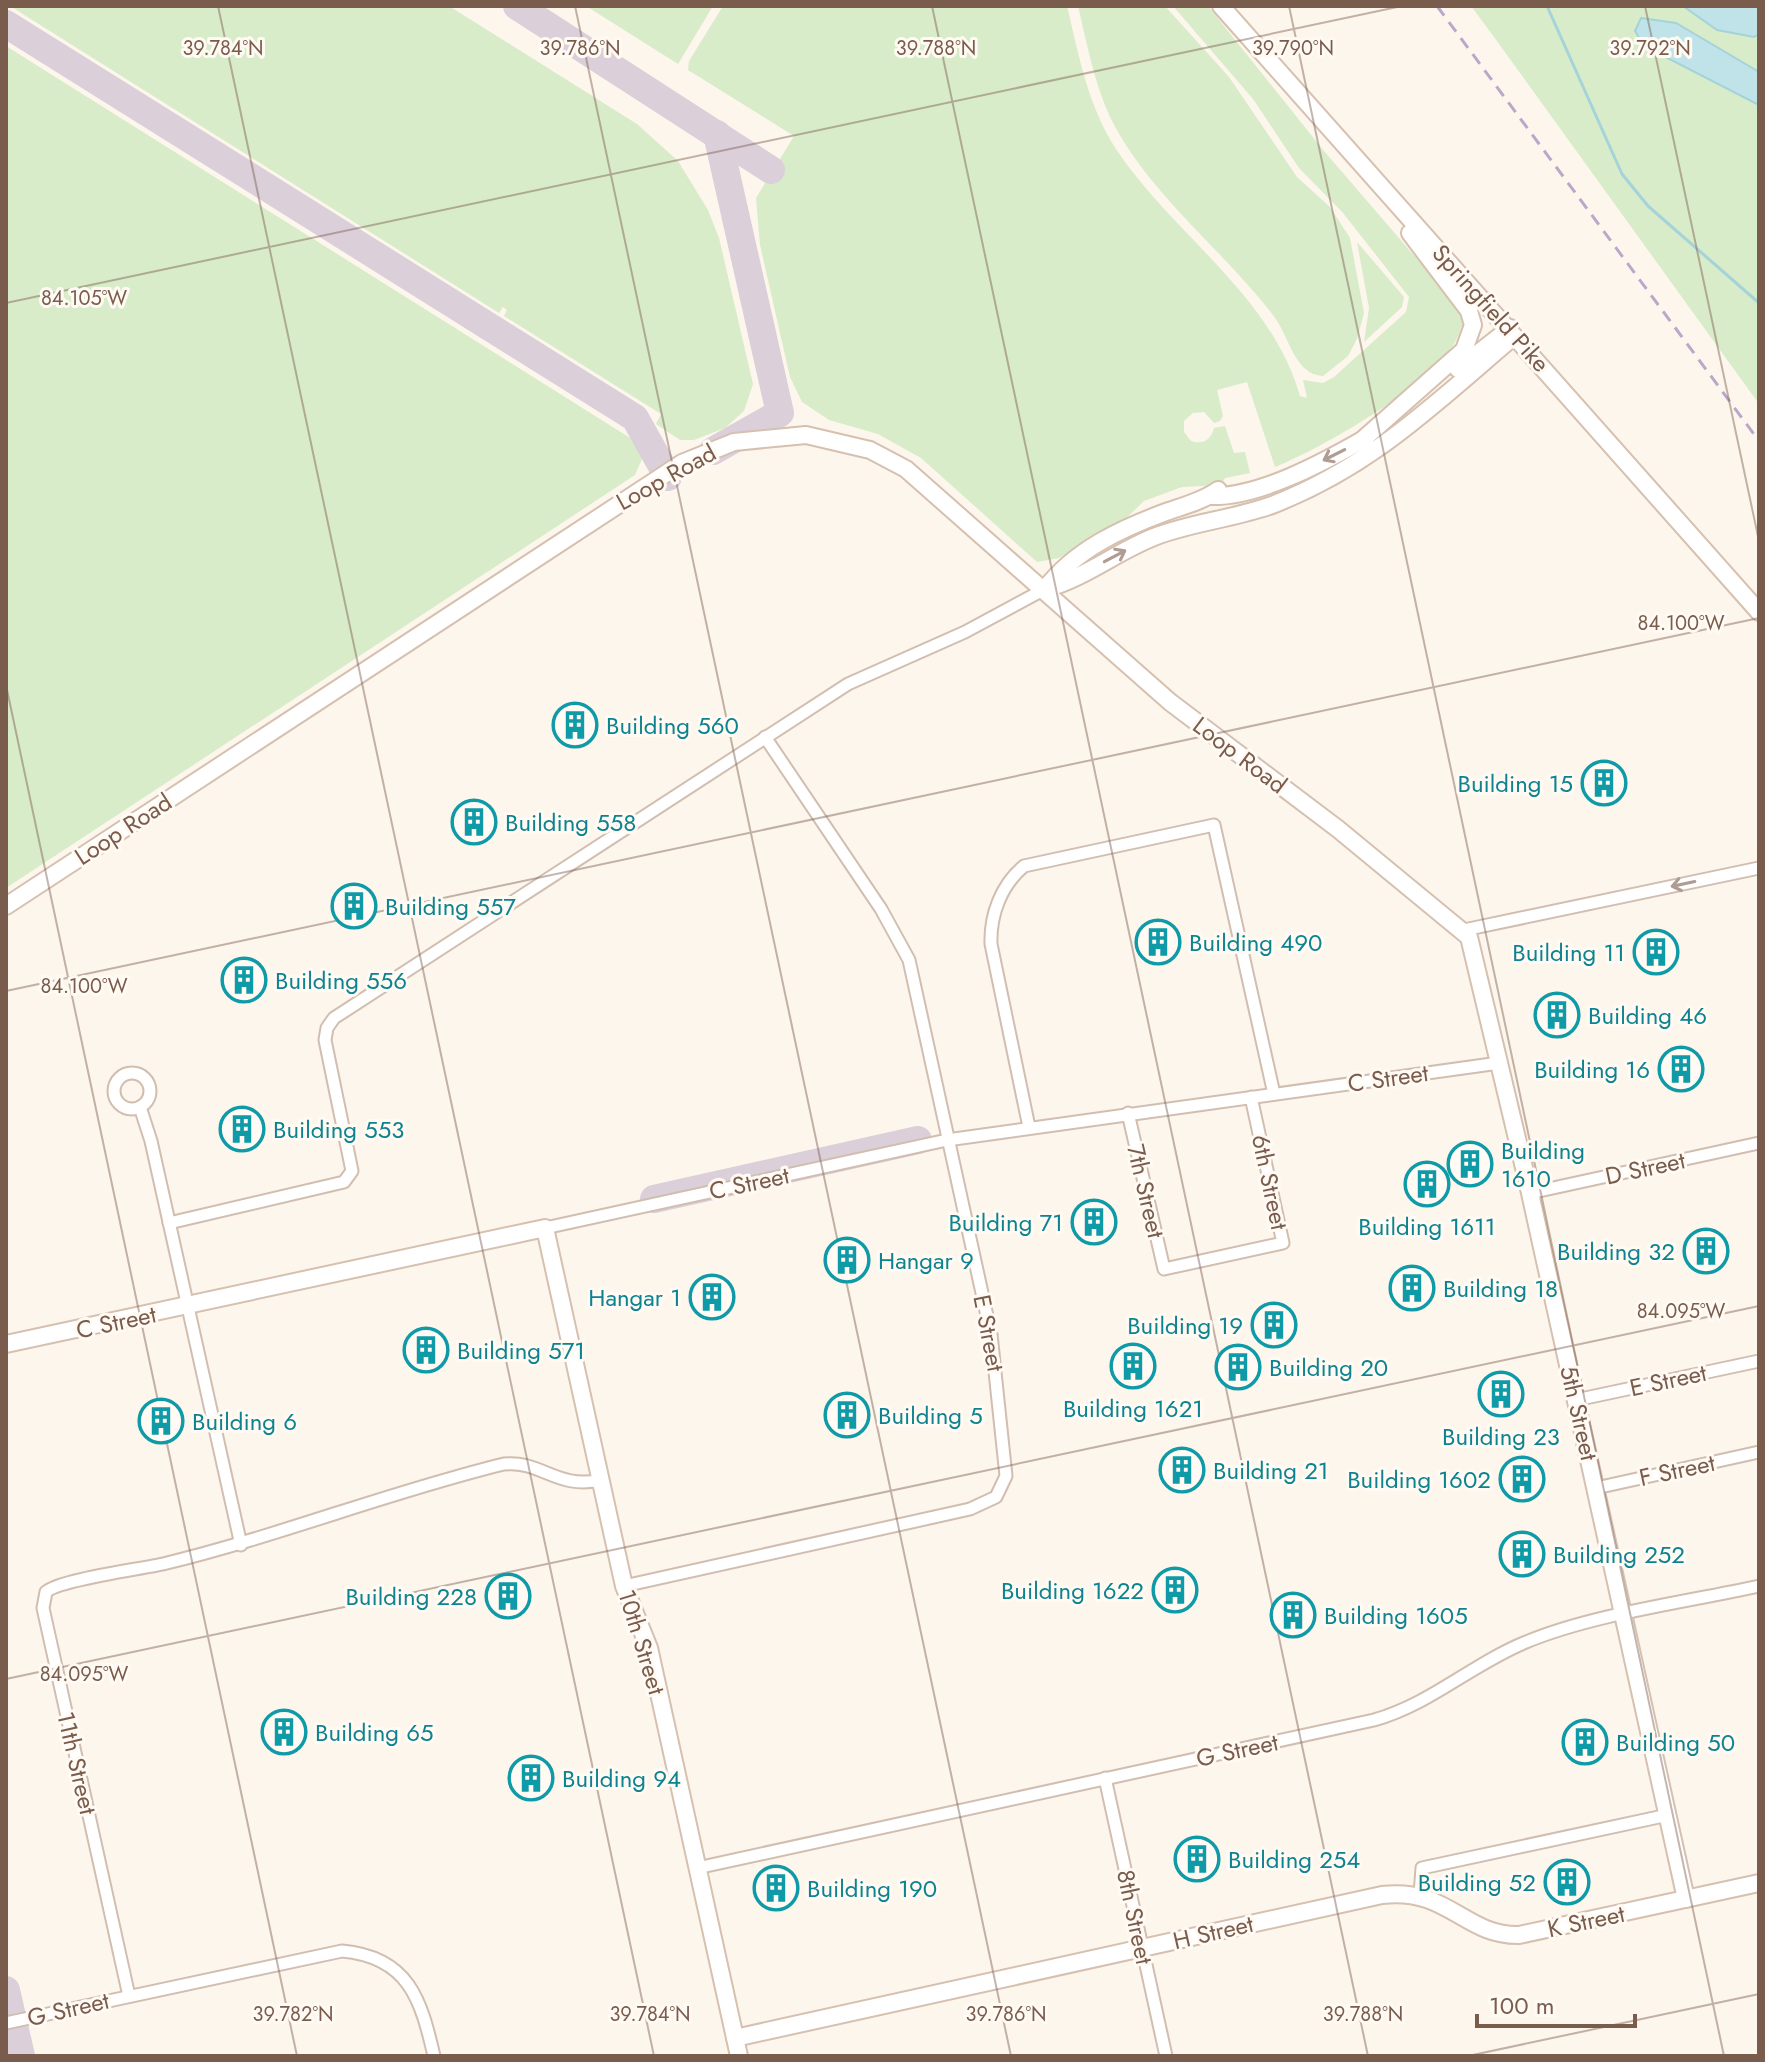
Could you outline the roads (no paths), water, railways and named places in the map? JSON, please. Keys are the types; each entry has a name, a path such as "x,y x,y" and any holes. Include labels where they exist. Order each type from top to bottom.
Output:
{"street":[{"name":"Springfield Pike","path":"1221,6 1759,612"},
{"path":"1359,165 1469,311 1473,325 1464,350 1360,442"},
{"path":"1045,589 1061,569 1123,529 1232,486 1262,485 1306,469 1360,442 1410,409 1496,336 1510,328"},
{"path":"169,1223 344,1182 352,1171 326,1048 330,1022 765,737 869,673 965,632 1045,589 1072,582 1109,558 1156,536 1268,506 1349,468 1417,422 1505,344 1510,328"},
{"name":"Loop Road","path":"6,906 682,463 734,442 806,435 847,442 880,454 923,481 1190,719 1464,930"},
{"name":"E Street","path":"624,1586 970,1509 991,1501 1000,1491 1007,1467 998,1374 913,978 903,946 765,737"},
{"path":"1029,1127 991,944 992,921 1005,887 1024,866 1214,825 1274,1094"},
{"path":"1464,930 1759,868"},
{"name":"5th Street","path":"1464,930 1473,948 1530,1193 1686,1899"},
{"name":"C Street","path":"6,1344 947,1140 1499,1063"},
{"name":"6th Street","path":"1164,1269 1283,1243 1251,1097"},
{"path":"140,1107 189,1306 241,1545"},
{"name":"7th Street","path":"1128,1113 1164,1269"},
{"name":"D Street","path":"1530,1193 1759,1143"},
{"name":"10th Street","path":"545,1228 624,1586 649,1648 739,2056"},
{"name":"E Street","path":"1576,1400 1759,1361"},
{"name":"F Street","path":"1596,1488 1759,1452"},
{"name":"11th Street","path":"129,1996 43,1608 43,1596 57,1584 111,1576 241,1545 504,1464 526,1465 572,1484 601,1480"},
{"name":"G Street","path":"697,1868 1387,1716 1435,1696 1488,1661 1525,1642 1759,1586"},
{"name":"8th Street","path":"1105,1778 1166,2056"},
{"path":"1420,1895 1422,1868 1668,1815"},
{"name":"K Street","path":"1420,1895 1442,1903 1482,1928 1510,1935 1759,1883"},
{"name":"H Street","path":"735,2038 1372,1897 1420,1895"},
{"path":"129,1996 321,1953 354,1952 392,1968 413,1989 423,2009 434,2056"},
{"name":"G Street","path":"6,2023 129,1996"}],"water":[{"path":"1683,6 1759,6 1759,34 1754,37 1717,30"},
{"path":"1641,18 1676,23 1759,72 1759,105 1644,46 1635,31"}],"waterway":[{"path":"1547,6 1622,174 1648,206 1759,303"}],"railway":[{"path":"1437,6 1759,441"}],"place":[{"name":"Building 560","path":"575,725"},
{"name":"Building 15","path":"1604,783"},
{"name":"Building 558","path":"474,822"},
{"name":"Building 557","path":"354,906"},
{"name":"Building 490","path":"1158,942"},
{"name":"Building 11","path":"1656,952"},
{"name":"Building 556","path":"244,980"},
{"name":"Building 46","path":"1557,1015"},
{"name":"Building 16","path":"1681,1069"},
{"name":"Building 553","path":"242,1129"},
{"name":"Building 1610","path":"1470,1164"},
{"name":"Building 1611","path":"1427,1184"},
{"name":"Building 71","path":"1094,1222"},
{"name":"Building 32","path":"1706,1251"},
{"name":"Hangar 9","path":"847,1260"},
{"name":"Building 18","path":"1412,1288"},
{"name":"Hangar 1","path":"712,1297"},
{"name":"Building 19","path":"1274,1325"},
{"name":"Building 571","path":"426,1350"},
{"name":"Building 1621","path":"1133,1366"},
{"name":"Building 20","path":"1238,1367"},
{"name":"Building 23","path":"1501,1394"},
{"name":"Building 5","path":"847,1415"},
{"name":"Building 6","path":"161,1421"},
{"name":"Building 21","path":"1182,1470"},
{"name":"Building 1602","path":"1522,1479"},
{"name":"Building 252","path":"1522,1554"},
{"name":"Building 1622","path":"1175,1590"},
{"name":"Building 228","path":"508,1596"},
{"name":"Building 1605","path":"1293,1615"},
{"name":"Building 65","path":"284,1732"},
{"name":"Building 50","path":"1585,1742"},
{"name":"Building 94","path":"531,1778"},
{"name":"Building 254","path":"1197,1859"},
{"name":"Building 52","path":"1567,1882"},
{"name":"Building 190","path":"776,1888"}]}
